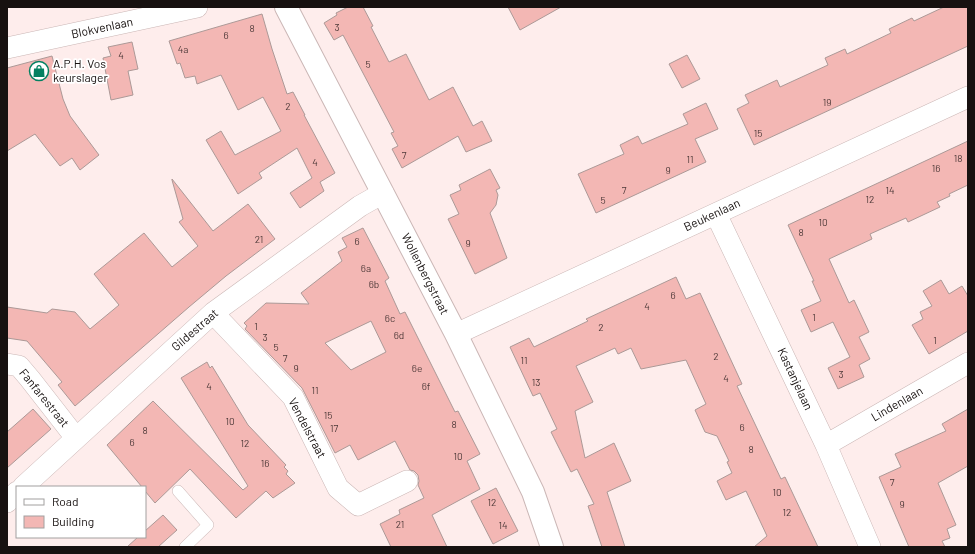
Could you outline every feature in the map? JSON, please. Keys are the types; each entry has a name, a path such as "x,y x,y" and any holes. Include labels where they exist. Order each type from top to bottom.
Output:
{"street":[{"name":"Blokvenlaan","path":"7,48 197,7"},
{"name":"Wollenbergstraat","path":"286,7 456,334 533,492 552,547"},
{"name":"Beukenlaan","path":"456,334 968,97"},
{"name":"Gildestraat","path":"24,486 213,313 360,206 383,193"},
{"name":"Kastanjelaan","path":"716,214 826,446 870,547"},
{"name":"Vendelstraat","path":"213,313 293,397 338,488 353,501 358,505 407,481"},
{"name":"Lindenlaan","path":"826,446 968,363"},
{"name":"Fanfarestraat","path":"7,364 18,366 76,438"},
{"path":"7,502 16,493"}],"lane":[{"path":"178,491 208,525 185,547"}],"building":[{"path":"348,7 363,7 373,26 371,27 389,62 406,54 429,100 453,87 473,126 482,121 492,141 466,152 458,136 402,168 392,149 398,146 391,133 394,132 343,35 334,40 324,23 337,15 336,13"},
{"path":"508,7 561,7 520,30"},
{"path":"944,7 968,7 968,46 754,145 737,109 749,103 745,95 777,80 780,87 828,65 825,58 845,49 847,54 891,33 889,29 912,18 914,21"},
{"path":"262,14 287,94 293,92 335,173 320,182 324,191 300,208 290,193 312,178 297,148 259,173 262,178 238,194 206,140 221,131 235,155 281,131 263,97 238,110 221,75 197,84 195,76 185,78 180,63 177,64 169,41"},
{"path":"132,42 138,69 128,71 133,95 111,100 103,58 111,56 108,47"},
{"path":"687,55 700,79 682,88 669,64"},
{"path":"52,56 63,99 70,116 99,155 80,170 72,158 60,166 35,134 7,151 7,68"},
{"path":"706,103 718,129 695,139 706,162 596,213 578,174 624,154 620,145 638,136 642,144 688,124 683,114"},
{"path":"968,141 968,185 949,194 950,196 937,202 940,207 908,222 906,218 870,234 872,239 829,259 849,303 854,300 869,332 859,337 870,359 859,365 864,377 838,389 828,368 850,357 833,322 811,332 801,310 821,301 812,281 814,281 788,225"},
{"path":"490,169 500,188 496,190 498,195 496,205 490,213 507,258 475,274 448,219 459,214 450,195 461,190 459,185"},
{"path":"172,179 213,231 248,204 275,239 226,276 75,406 58,385 62,382 27,341 7,338 7,307 47,313 52,309 75,312 90,329 119,305 94,274 144,233 172,267 198,246 179,222 183,219"},
{"path":"363,228 389,278 385,281 400,314 405,312 455,412 458,411 480,454 467,461 480,489 432,515 447,547 391,547 380,524 400,514 399,510 424,498 418,485 418,475 414,471 410,470 395,441 358,460 350,445 335,453 302,388 245,329 247,326 244,323 266,303 309,304 301,293 342,261 338,252 347,247 342,238","holes":["371,321 386,352 351,370 325,343"]},
{"path":"676,277 686,299 700,293 742,384 737,386 781,479 785,477 818,547 754,547 767,536 746,491 726,500 717,481 732,473 727,462 729,461 717,436 705,432 695,410 706,404 686,360 641,369 631,348 618,354 615,348 576,366 593,402 575,411 585,458 614,443 631,481 607,492 625,547 602,547 588,506 594,504 577,469 571,472 551,432 557,429 540,393 533,396 510,347 529,338 534,347 588,321 586,319"},
{"path":"941,280 949,294 962,286 968,296 968,331 929,354 912,325 923,319 920,312 932,306 923,291"},
{"path":"207,362 210,368 212,366 248,425 286,465 284,467 288,471 286,474 295,483 273,498 266,491 236,518 190,469 155,503 146,492 146,486 141,486 107,445 153,401 243,490 248,486 181,378"},
{"path":"33,409 51,429 7,468 7,432"},
{"path":"968,409 968,466 938,483 956,525 947,529 950,538 942,541 945,547 909,547 879,477 901,467 895,454 946,431 942,424"},
{"path":"496,488 518,531 493,544 471,501"},
{"path":"163,515 177,530 158,547 127,547 137,538 146,538 146,530"}],"place":[{"name":"A.P.H. Vos keurslager","path":"39,71"}]}
